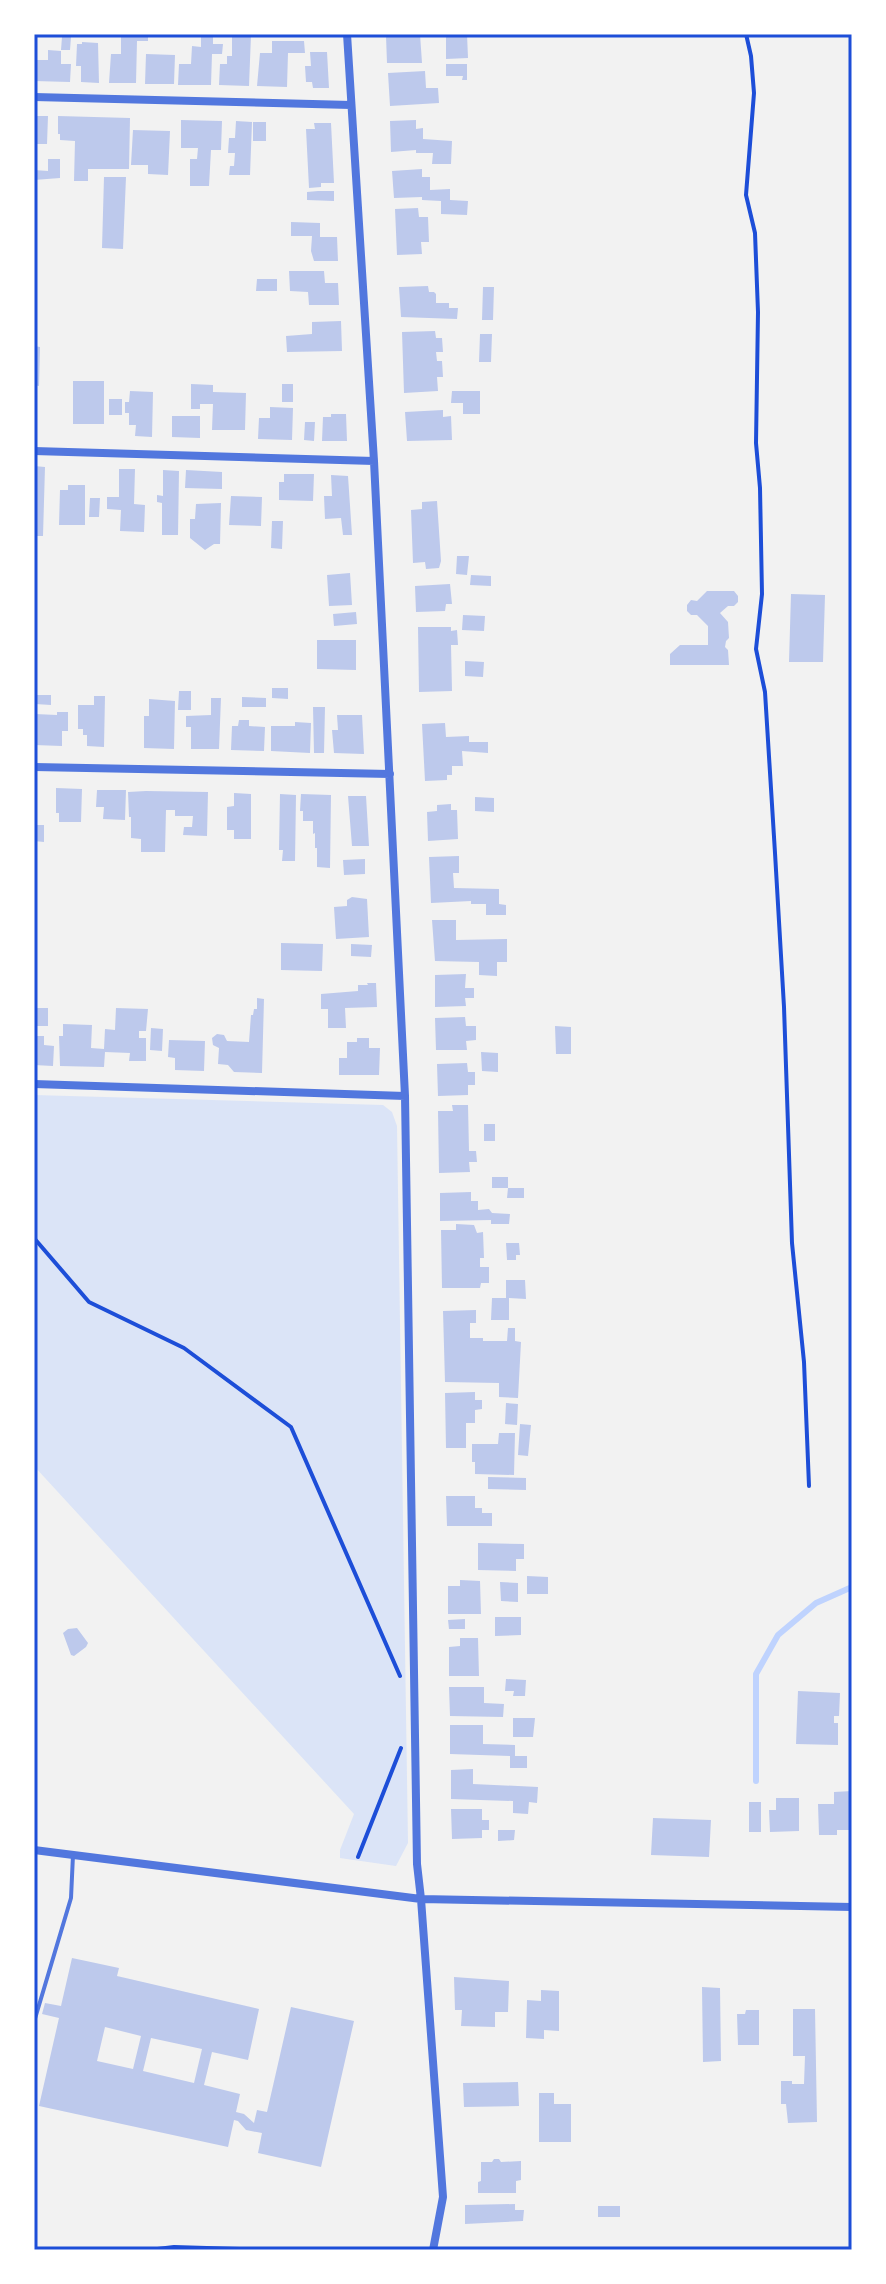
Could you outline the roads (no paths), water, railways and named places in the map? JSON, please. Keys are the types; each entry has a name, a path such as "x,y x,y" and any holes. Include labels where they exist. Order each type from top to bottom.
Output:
{"street":[{"path":"347,34 374,461 405,1096 417,1864 443,2197 433,2250"},
{"path":"34,97 351,105"},
{"path":"34,451 374,461"},
{"path":"34,767 390,774"},
{"path":"34,1084 405,1096"},
{"path":"34,1850 421,1899 852,1907"}],"lane":[{"path":"34,2022 71,1898 73,1855"}],"waterway":[{"path":"756,1781 756,1674 778,1635 816,1603 852,1587"}]}
